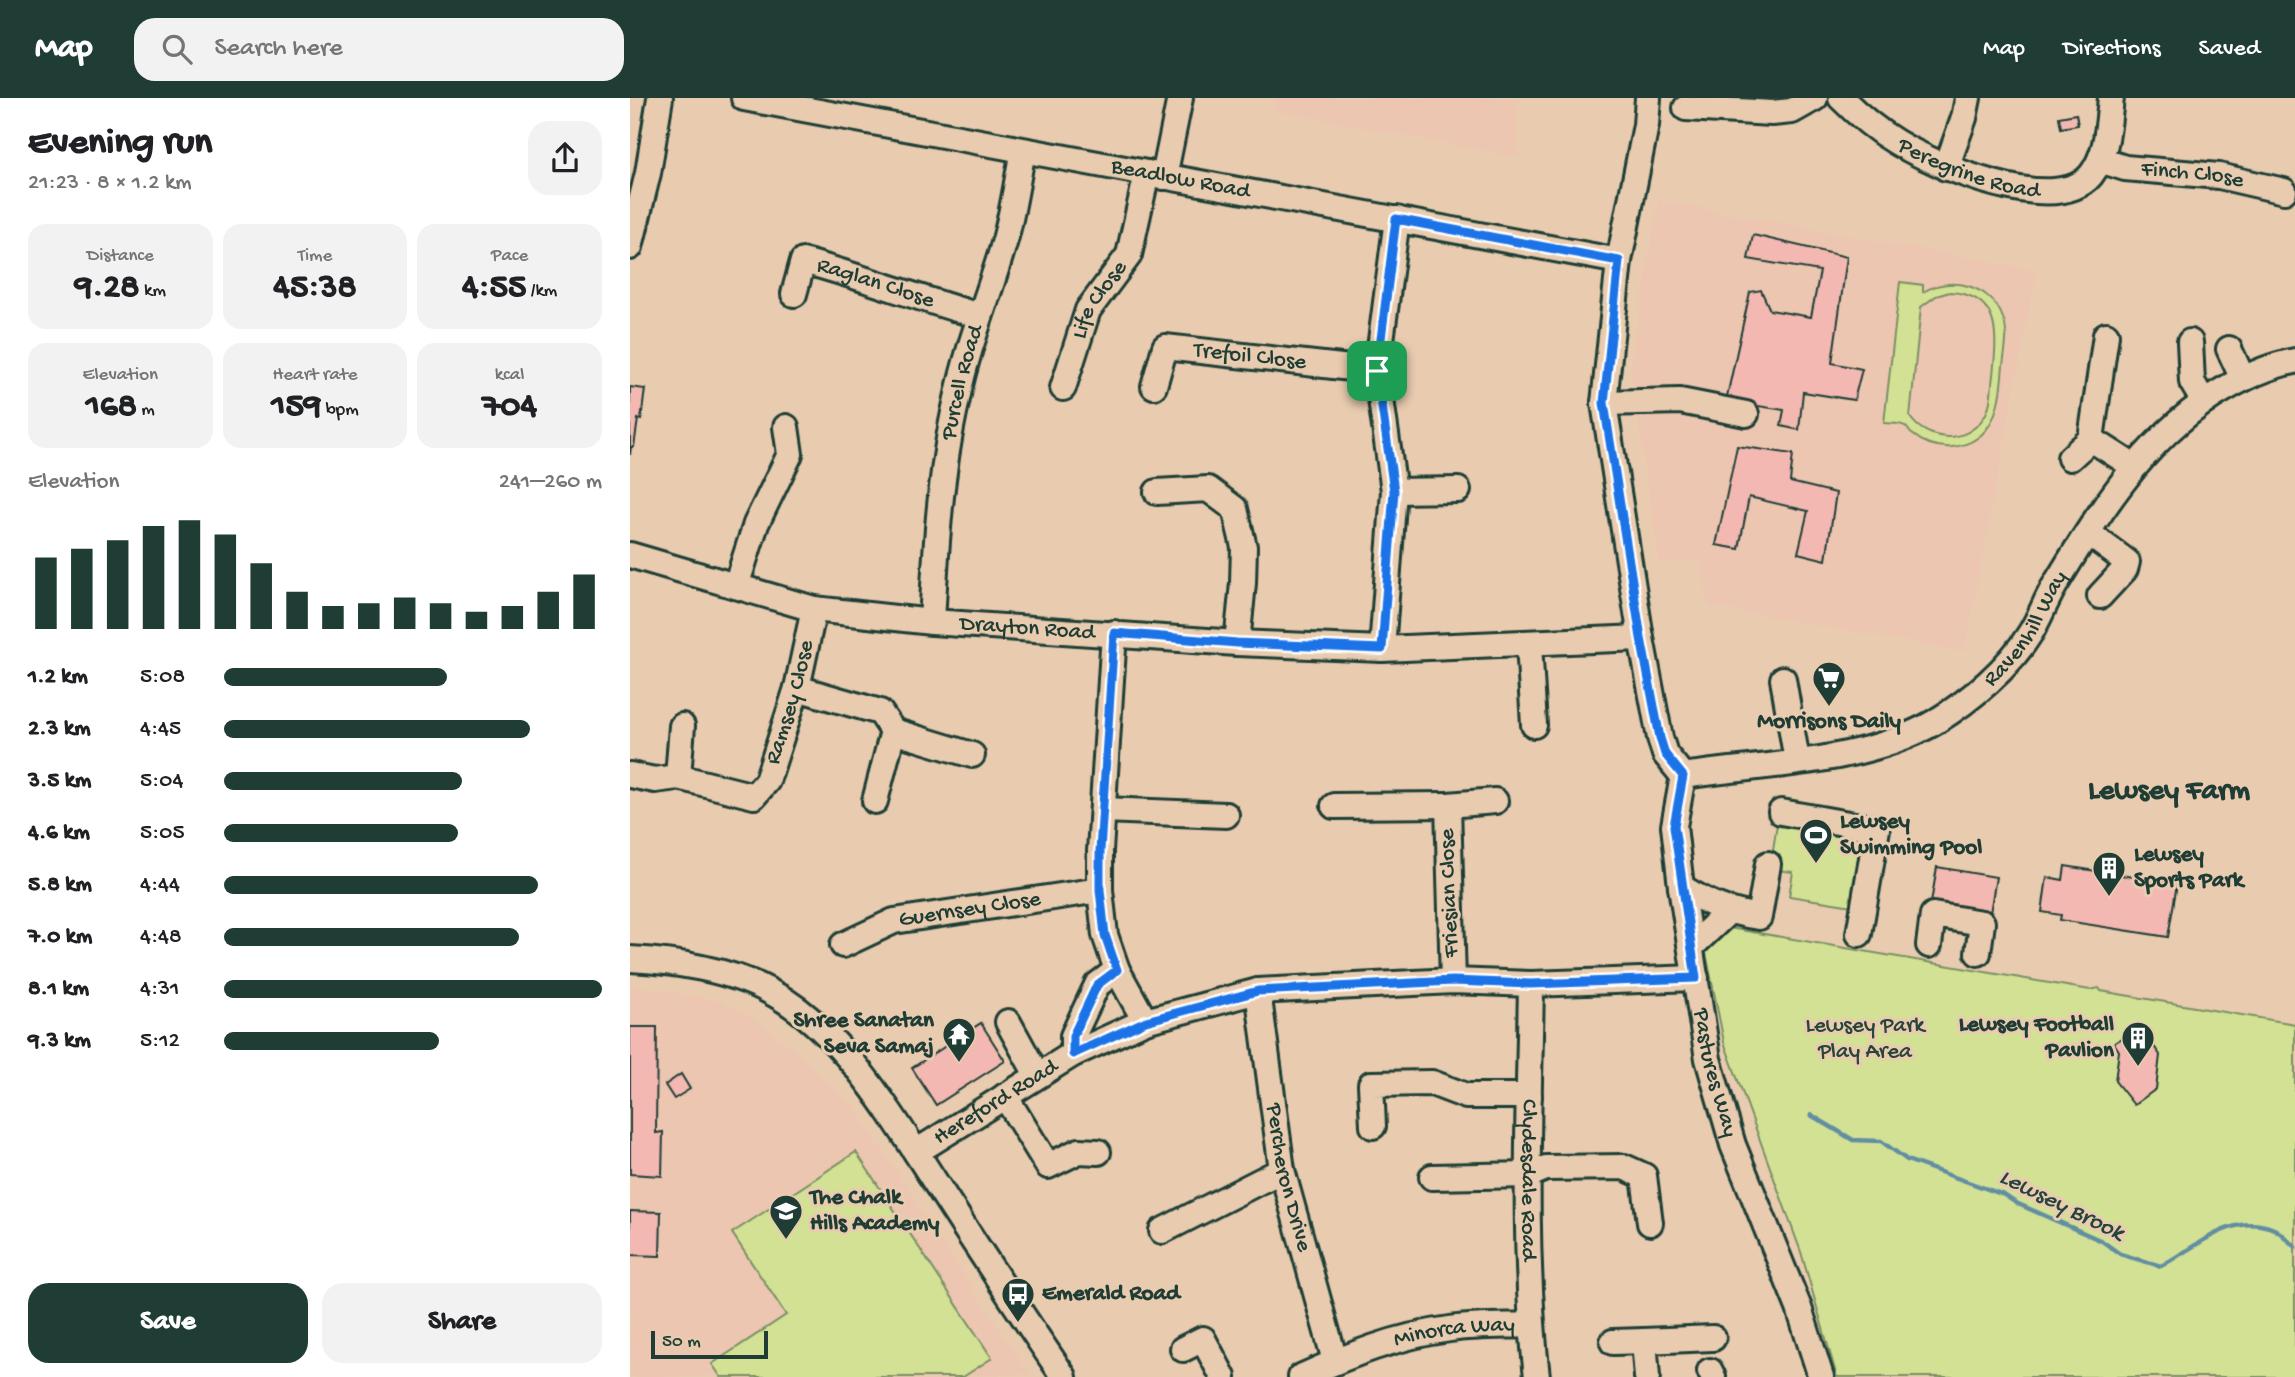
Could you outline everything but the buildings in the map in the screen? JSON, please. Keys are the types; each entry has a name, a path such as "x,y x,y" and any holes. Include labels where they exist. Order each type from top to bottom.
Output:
{"street":[{"path":"630,247 639,171 660,98"},
{"name":"Beadlow Road","path":"744,98 1619,261"},
{"name":"Life Close","path":"1063,388 1088,310 1129,255 1180,98"},
{"path":"1648,98 1644,136 1619,261 1604,403 1641,638 1660,738 1665,754 1683,776"},
{"path":"1686,108 1772,113 1792,111 1815,98"},
{"name":"Peregrine Road","path":"1841,98 1895,141 1947,168 1984,180 2022,188 2056,191 2075,187 2090,176 2100,160"},
{"path":"1947,168 1965,118 1968,98"},
{"path":"2100,160 2106,141 2111,98"},
{"name":"Purcell Road","path":"932,622 943,474 957,398 1005,238 1023,150"},
{"name":"Finch Close","path":"2100,160 2125,168 2218,176 2284,191"},
{"path":"1382,649 1394,491 1377,371 1396,219"},
{"name":"Raglan Close","path":"794,295 803,261 869,279 912,296 980,316"},
{"path":"2070,458 2091,439 2106,335"},
{"path":"2190,342 2192,382 2204,402"},
{"name":"Trefoil Close","path":"1154,386 1166,347 1377,371"},
{"path":"2229,349 2243,379"},
{"name":"Ravenhill Way","path":"1683,776 1876,748 1934,723 1973,696 2030,634 2053,588 2133,467 2184,415 2243,379 2295,361"},
{"path":"1604,403 1680,401 1746,414"},
{"path":"736,586 756,524 790,454 786,427"},
{"path":"2091,439 2133,467"},
{"path":"1157,492 1208,489 1235,509 1244,547 1237,643"},
{"path":"1394,491 1458,490"},
{"path":"2088,533 2127,562 2125,569 2100,596"},
{"name":"Drayton Road","path":"630,555 814,609 932,622 1237,643 1382,649 1641,638"},
{"name":"Ramsey Close","path":"678,778 754,796 767,781 797,688 814,609"},
{"path":"1114,633 1102,810 1100,890 1105,935 1117,970 1146,1021"},
{"path":"1529,644 1534,725"},
{"path":"1783,679 1797,761"},
{"path":"797,688 880,712 893,731 972,755"},
{"path":"630,775 655,780 678,778 682,726"},
{"path":"875,801 893,731"},
{"name":"Pastures Way","path":"1683,776 1674,826 1708,1059 1733,1145 1799,1308 1821,1377"},
{"name":"Friesian Close","path":"1334,806 1495,802"},
{"name":"Friesian Close","path":"1448,805 1453,981"},
{"path":"1102,810 1226,815"},
{"path":"1781,812 1877,829 1859,933"},
{"path":"1681,887 1728,912 1759,917 1768,864"},
{"name":"Guernsey Close","path":"843,945 894,921 1100,890"},
{"path":"1691,947 1728,912"},
{"path":"1929,945 1933,915 1982,923 1978,953"},
{"path":"630,959 717,971 768,990 800,1010 840,1049 886,1105 1064,1377"},
{"path":"1073,1054 1073,1036 1097,985 1117,970"},
{"name":"Hereford Road","path":"915,1152 1073,1054 1146,1021 1258,991 1453,981 1531,984 1696,978"},
{"name":"Clydesdale Road","path":"1531,984 1531,1325 1537,1377"},
{"name":"Percheron Drive","path":"1258,991 1282,1170 1335,1361"},
{"path":"1008,1022 1037,1075"},
{"path":"1373,1126 1371,1084 1432,1083 1466,1096 1530,1096"},
{"path":"1005,1096 1048,1166 1079,1151 1098,1152"},
{"path":"1432,1177 1529,1175 1546,1168 1624,1167 1644,1176 1650,1223"},
{"path":"1162,1231 1282,1170"},
{"name":"Minorca Way","path":"1301,1377 1390,1341 1451,1328 1531,1325"},
{"path":"1614,1342 1713,1338"},
{"path":"1183,1349 1203,1339 1223,1377"},
{"path":"1644,1341 1647,1377"}],"shaded area":[{"path":"1275,98 1517,98 1519,158 1272,110"},
{"path":"1658,200 2037,270 1965,652 1708,606 1699,560 1659,563 1630,368"},
{"name":"The Chalk Hills Academy","path":"630,985 713,999 744,1012 784,1041 854,1106 1030,1375 630,1377"}],"green space":[{"path":"1900,282 1923,285 1923,292 1946,284 1969,286 1989,298 2003,318 2006,336 2000,392 1993,418 1987,428 1967,444 1946,447 1921,440 1903,425 1884,423","holes":["1950,292 1967,295 1979,301 1993,320 1995,346 1990,402 1987,412 1976,426 1957,436 1947,437 1926,431 1910,417 1921,307 1936,296"]},
{"name":"Lewsey Swimming Pool","path":"1777,824 1863,837 1858,864 1865,866 1859,907 1789,896 1793,872 1770,869"},
{"name":"Lewsey Park Play Area","path":"1700,923 2090,990 2099,988 2101,991 2295,1024 2295,1377 1837,1377 1801,1252 1724,1042"},
{"path":"856,1152 992,1358 963,1377 721,1377 712,1364 786,1315 732,1233"}],"waterway":[{"name":"Lewsey Brook","path":"1811,1115 1853,1140 1881,1141 1907,1160 2004,1195 2016,1203 2102,1241 2120,1254 2161,1266 2214,1234 2243,1225 2274,1229 2295,1247"}],"place":[{"name":"Morrisons Daily","path":"1829,708"},
{"name":"Lewsey Swimming Pool","path":"1816,865"},
{"name":"Lewsey Sports Park","path":"2109,898"},
{"name":"Shree Sanatan Seva Samaj","path":"959,1064"},
{"name":"Lewsey Football Pavlion","path":"2138,1068"},
{"name":"The Chalk Hills Academy","path":"786,1241"},
{"name":"Emerald Road","path":"1018,1324"}],"district":[{"name":"Lewsey Farm","path":"2169,792"}],"route":[{"path":"1396,219 1619,261 1604,403 1641,638 1660,738 1665,754 1683,776 1674,826 1696,978 1531,984 1453,981 1258,991 1146,1021 1073,1054 1073,1036 1097,985 1117,970 1105,935 1100,890 1100,851 1114,633 1196,641 1382,649 1394,491 1377,371 1396,219"}]}
